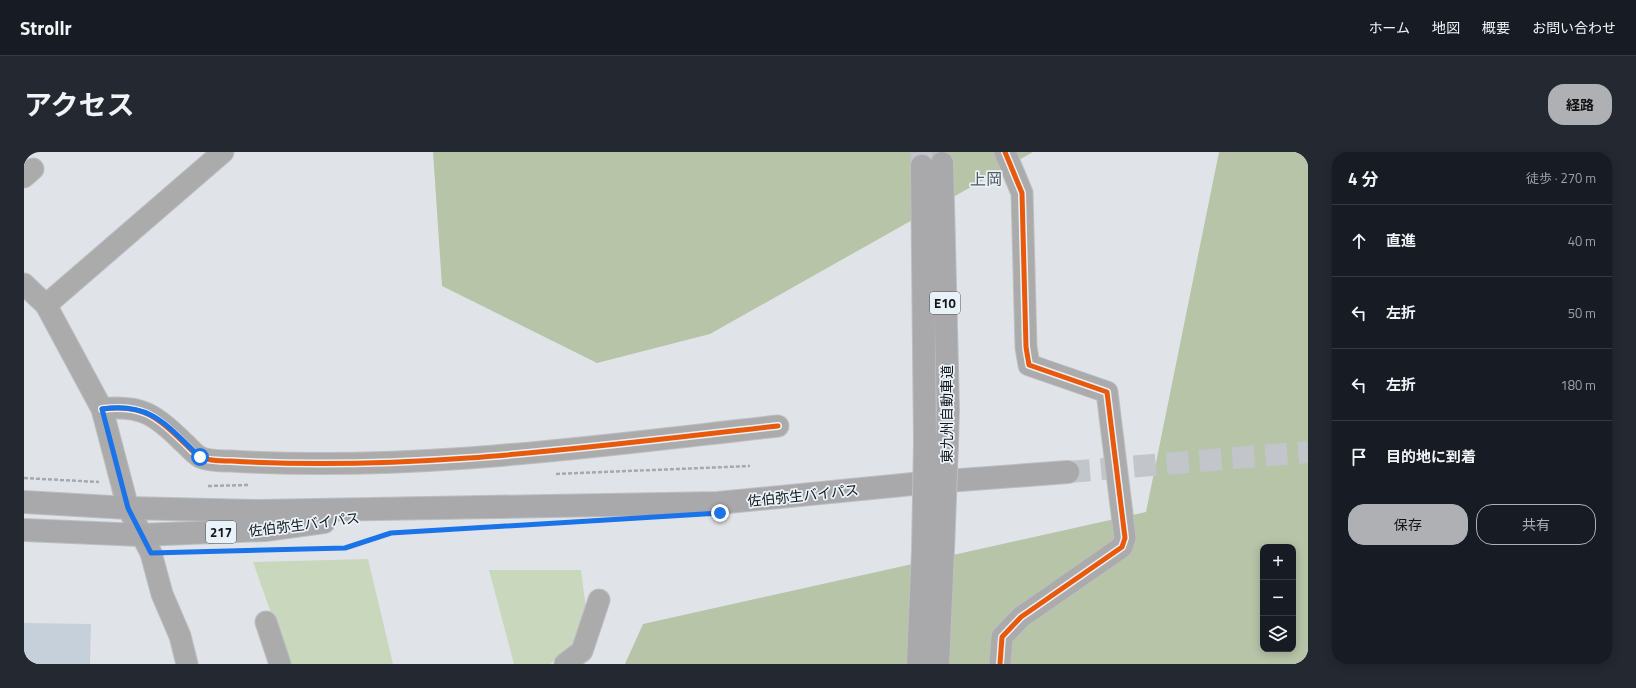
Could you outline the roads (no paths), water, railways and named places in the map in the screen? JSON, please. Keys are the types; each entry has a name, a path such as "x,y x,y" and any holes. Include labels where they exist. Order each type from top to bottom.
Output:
{"highway":[{"name":"東九州自動車道","path":"918,664 933,551 947,444 948,409 932,165 925,442 933,551 938,664"},
{"name":"佐伯弥生バイパス","path":"24,502 128,508 259,511 416,510 718,503 933,482 1068,472"},
{"name":"佐伯弥生バイパス","path":"24,530 141,535 265,530 416,510"}],"street":[{"path":"46,305 223,152"},
{"path":"1000,664 1002,637 1020,617 1122,547 1125,538 1107,392 1029,365 1026,347 1022,193 1005,152"},
{"path":"24,284 46,305 102,409 128,508 151,553 162,594 180,636 187,664"},
{"path":"102,409 121,406 142,410 163,422 200,457 239,462 378,463 506,456 778,426"},
{"path":"565,664 582,651 599,600"},
{"path":"266,622 280,664"}],"tunnel":[{"path":"921,152 922,166"},
{"path":"1068,472 1308,452"}],"district":[{"name":"上岡","path":"986,179"}]}
